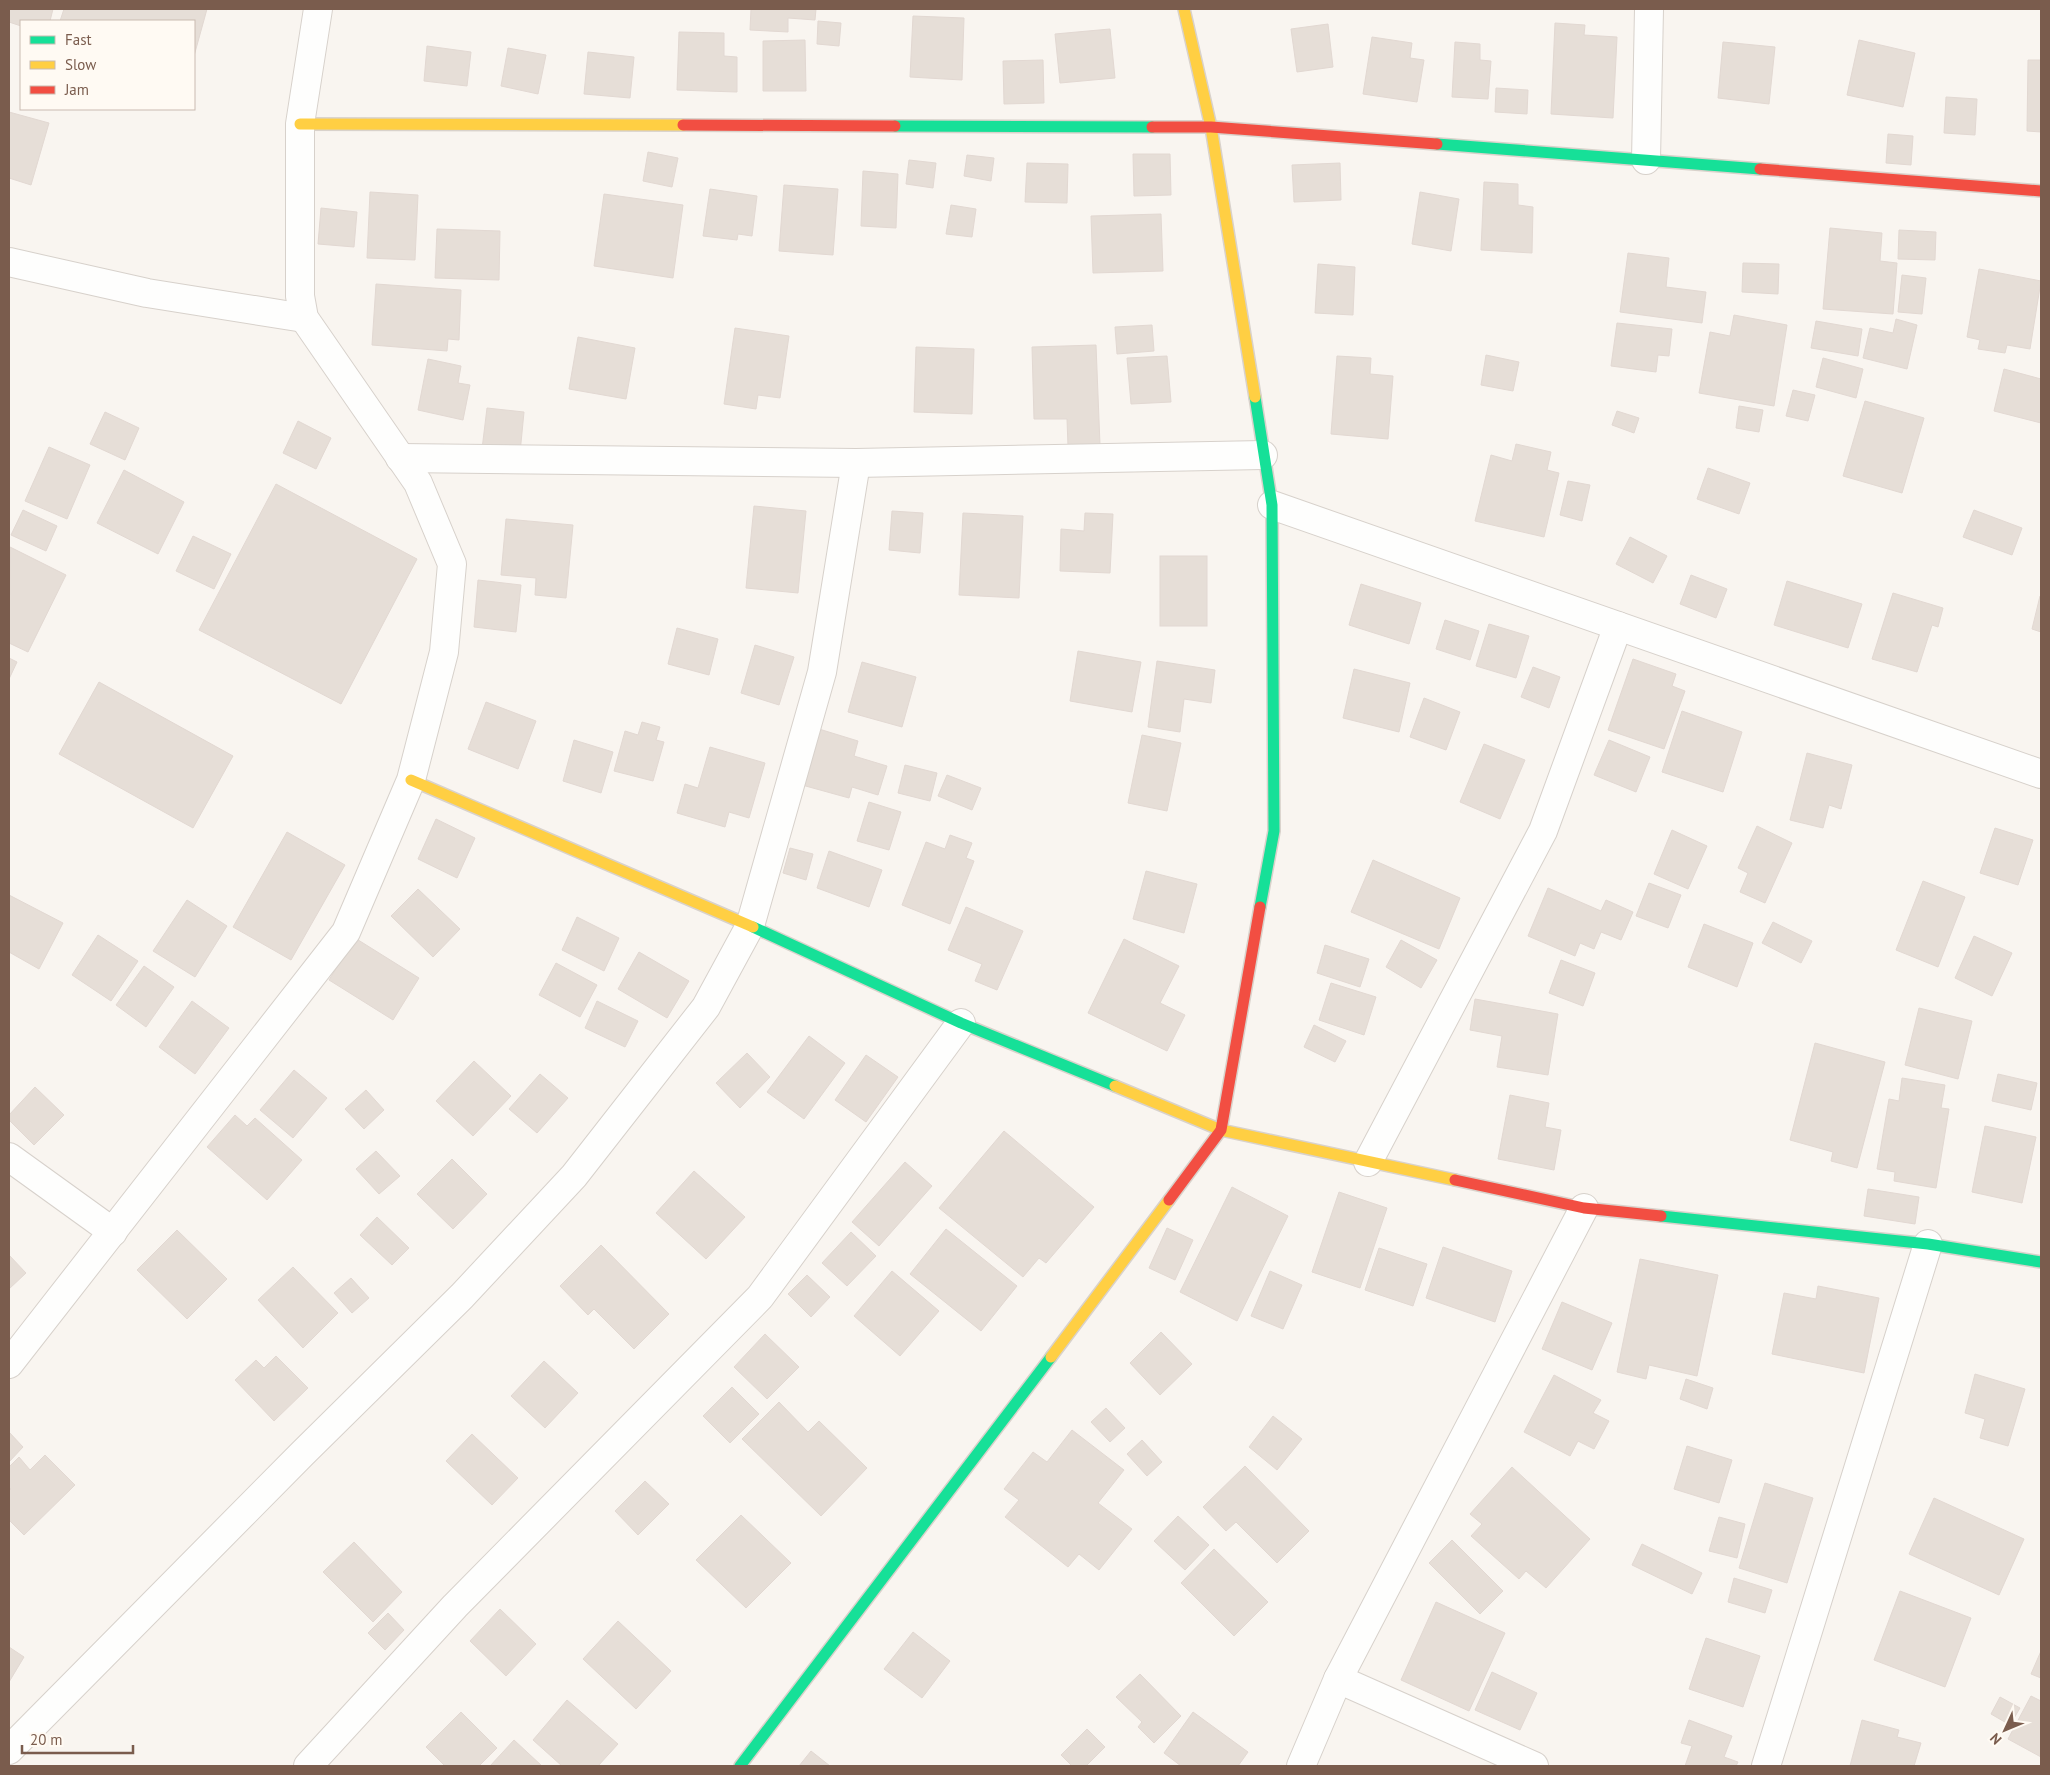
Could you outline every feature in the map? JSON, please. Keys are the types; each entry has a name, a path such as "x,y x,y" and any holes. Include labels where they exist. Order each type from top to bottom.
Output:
{"street":[{"path":"9,1364 346,932 410,780 444,652 452,564 418,483 304,318 300,296 300,124 318,9"},
{"path":"740,1766 1221,1130 1274,831 1272,505 1211,127 1184,9"},
{"path":"1646,160 1649,9"},
{"path":"300,124 1211,127 2041,191"},
{"path":"9,262 147,293 304,318"},
{"path":"400,458 856,463 1264,455"},
{"path":"9,1750 296,1460 462,1296 574,1176 706,1007 750,926 822,672 856,463"},
{"path":"1272,505 2041,774"},
{"path":"1368,1162 1543,830 1618,626"},
{"path":"410,780 750,926 961,1023 1221,1130 1584,1208 1928,1244 2041,1262"},
{"path":"308,1766 455,1606 760,1297 961,1023"},
{"path":"9,1157 113,1232"},
{"path":"1301,1766 1338,1679 1584,1208"},
{"path":"1766,1766 1928,1244"},
{"path":"1338,1679 1534,1766"}],"building":[{"path":"9,9 53,9 50,20 20,20 20,26 9,22"},
{"path":"64,9 207,9 195,52 195,20 60,20"},
{"path":"751,9 816,9 815,20 788,18 788,32 750,30"},
{"path":"913,16 964,18 962,80 910,77"},
{"path":"818,21 841,23 839,46 817,44"},
{"path":"1555,23 1585,25 1584,35 1617,37 1613,118 1551,114"},
{"path":"1328,24 1333,67 1297,72 1291,29"},
{"path":"1110,29 1115,78 1060,83 1055,34"},
{"path":"679,32 724,33 724,56 737,57 737,92 677,90"},
{"path":"1372,37 1412,43 1410,58 1424,60 1417,102 1363,94"},
{"path":"805,40 806,91 763,91 763,41"},
{"path":"1859,40 1915,53 1903,107 1847,95"},
{"path":"1455,42 1480,44 1480,60 1491,61 1488,99 1452,97"},
{"path":"1723,42 1775,47 1769,104 1718,98"},
{"path":"427,46 471,52 467,86 424,81"},
{"path":"508,48 546,55 538,94 501,86"},
{"path":"588,52 634,57 630,98 584,94"},
{"path":"1043,60 1044,103 1004,104 1003,61"},
{"path":"2028,60 2041,60 2041,132 2027,131"},
{"path":"1496,88 1528,90 1527,114 1495,112"},
{"path":"1946,97 1977,99 1975,135 1944,133"},
{"path":"9,112 49,123 31,185 9,178"},
{"path":"1888,134 1913,136 1911,165 1886,163"},
{"path":"648,152 678,158 672,187 643,181"},
{"path":"1133,154 1170,154 1171,195 1134,196"},
{"path":"967,155 994,158 991,181 964,176"},
{"path":"909,160 936,163 933,188 906,184"},
{"path":"1027,163 1068,164 1067,203 1025,202"},
{"path":"1340,163 1341,200 1294,202 1292,165"},
{"path":"863,171 898,174 896,228 861,226"},
{"path":"1484,182 1518,184 1518,205 1533,207 1532,253 1481,250"},
{"path":"784,185 838,189 833,255 779,251"},
{"path":"710,189 757,196 752,236 738,234 737,240 703,236"},
{"path":"370,192 418,195 415,260 367,258"},
{"path":"1420,192 1459,199 1451,251 1412,244"},
{"path":"604,194 683,205 673,278 594,266"},
{"path":"951,205 976,209 972,237 946,234"},
{"path":"321,208 357,212 354,247 318,244"},
{"path":"1161,214 1163,271 1093,273 1091,216"},
{"path":"1830,228 1882,233 1880,261 1897,263 1893,314 1823,309"},
{"path":"437,229 500,231 499,280 435,278"},
{"path":"1899,230 1936,232 1935,260 1898,259"},
{"path":"1628,253 1669,258 1666,287 1706,292 1702,323 1620,312"},
{"path":"1743,263 1779,264 1778,294 1742,292"},
{"path":"1318,264 1355,267 1353,315 1315,313"},
{"path":"1979,269 2041,281 2030,349 2007,345 2005,353 1978,349 1980,340 1967,337"},
{"path":"1902,275 1926,278 1922,314 1898,312"},
{"path":"376,284 461,290 459,340 448,339 447,351 372,345"},
{"path":"1734,315 1787,325 1774,406 1699,393 1710,332 1730,336"},
{"path":"1896,319 1917,325 1907,369 1863,358 1870,328 1893,333"},
{"path":"1816,321 1862,329 1858,356 1811,348"},
{"path":"1617,323 1672,329 1669,356 1658,355 1656,372 1611,366"},
{"path":"1152,325 1154,351 1117,354 1115,327"},
{"path":"735,328 789,336 780,398 758,395 756,409 724,404"},
{"path":"578,337 635,348 626,399 569,389"},
{"path":"1096,345 1100,445 1068,446 1067,419 1034,419 1032,347"},
{"path":"916,347 974,349 972,414 914,412"},
{"path":"1486,355 1519,362 1513,391 1481,385"},
{"path":"1167,356 1171,402 1131,404 1127,358"},
{"path":"1337,356 1371,358 1370,374 1393,376 1388,439 1331,434"},
{"path":"1823,358 1863,369 1856,398 1816,387"},
{"path":"428,359 461,366 458,383 470,385 463,420 418,410"},
{"path":"2004,369 2041,379 2041,423 1994,411"},
{"path":"1793,390 1815,395 1808,421 1786,416"},
{"path":"1865,401 1924,418 1902,493 1843,476"},
{"path":"1739,406 1763,410 1759,432 1736,428"},
{"path":"487,408 524,412 520,453 482,449"},
{"path":"1617,411 1639,418 1634,433 1612,425"},
{"path":"105,412 139,428 125,460 90,444"},
{"path":"298,421 331,438 316,469 283,453"},
{"path":"1516,444 1551,452 1547,470 1559,473 1544,537 1475,521 1491,455 1512,461"},
{"path":"49,447 90,465 67,519 25,501"},
{"path":"1708,468 1750,483 1739,514 1697,499"},
{"path":"124,470 184,502 158,554 97,523"},
{"path":"1568,481 1590,485 1582,521 1560,515"},
{"path":"276,484 417,559 341,704 199,630"},
{"path":"754,506 806,511 798,593 746,588"},
{"path":"23,510 57,526 46,551 11,535"},
{"path":"1974,510 2022,528 2012,555 1963,537"},
{"path":"892,511 923,513 920,553 889,550"},
{"path":"963,513 1023,516 1019,598 959,595"},
{"path":"1085,513 1113,514 1110,573 1060,571 1061,529 1084,531"},
{"path":"506,519 573,525 566,598 535,595 536,578 501,575"},
{"path":"193,536 231,554 214,589 176,571"},
{"path":"1630,537 1667,556 1653,583 1616,564"},
{"path":"10,547 66,575 28,652 9,643"},
{"path":"1160,556 1207,556 1207,626 1160,626"},
{"path":"1691,575 1727,589 1716,618 1680,604"},
{"path":"478,580 521,585 516,632 474,627"},
{"path":"1787,581 1862,604 1848,648 1774,625"},
{"path":"1361,584 1421,603 1409,644 1349,625"},
{"path":"1893,593 1943,608 1938,627 1932,625 1917,672 1872,659"},
{"path":"2041,596 2041,632 2032,629"},
{"path":"1445,620 1479,631 1470,660 1436,649"},
{"path":"1489,624 1529,636 1516,678 1476,666"},
{"path":"677,628 718,639 709,675 668,664"},
{"path":"755,645 794,657 779,705 741,693"},
{"path":"1078,651 1141,662 1132,712 1070,701"},
{"path":"9,658 17,662 9,679"},
{"path":"1633,659 1676,674 1672,686 1685,691 1664,749 1608,730"},
{"path":"1157,661 1215,670 1211,703 1184,699 1180,732 1148,727"},
{"path":"862,662 916,677 902,727 848,712"},
{"path":"1533,667 1560,677 1549,708 1521,697"},
{"path":"1354,669 1410,683 1399,732 1343,718"},
{"path":"99,682 233,756 193,828 59,754"},
{"path":"1424,698 1460,712 1446,750 1410,737"},
{"path":"486,702 536,721 518,769 468,749"},
{"path":"1682,711 1742,732 1723,792 1662,772"},
{"path":"642,722 660,727 656,740 664,742 653,781 614,771 625,731 638,735"},
{"path":"819,729 858,741 854,756 887,766 878,795 852,787 849,798 802,785"},
{"path":"1142,735 1181,743 1167,811 1128,803"},
{"path":"574,740 613,752 601,793 563,781"},
{"path":"1609,740 1650,757 1636,792 1594,775"},
{"path":"1484,744 1525,760 1500,819 1460,802"},
{"path":"710,747 765,763 749,818 729,812 725,827 677,813 685,784 698,788"},
{"path":"1807,753 1852,765 1841,809 1829,805 1823,828 1790,820"},
{"path":"905,765 937,773 930,801 898,793"},
{"path":"947,775 981,788 972,810 938,796"},
{"path":"869,802 901,812 889,850 857,841"},
{"path":"436,819 475,838 457,878 418,859"},
{"path":"1757,826 1792,843 1765,903 1740,892 1748,873 1738,868"},
{"path":"1995,828 2033,840 2018,885 1980,873"},
{"path":"1672,830 1707,846 1688,889 1654,874"},
{"path":"287,832 345,865 291,960 233,927"},
{"path":"950,835 972,843 966,858 974,861 950,924 902,905 926,842 945,849"},
{"path":"790,848 813,854 806,880 783,873"},
{"path":"829,851 882,870 869,907 817,888"},
{"path":"1373,860 1460,898 1439,949 1351,912"},
{"path":"1146,871 1197,884 1184,933 1133,919"},
{"path":"1923,881 1965,897 1938,967 1896,950"},
{"path":"1649,883 1681,895 1668,928 1636,916"},
{"path":"1548,888 1601,911 1606,900 1633,912 1621,940 1601,932 1594,949 1580,943 1575,956 1528,936"},
{"path":"418,889 460,929 433,957 391,916"},
{"path":"9,895 63,923 39,969 9,952"},
{"path":"187,900 227,926 195,977 153,951"},
{"path":"966,907 1023,931 997,990 975,981 982,964 948,950"},
{"path":"577,917 619,938 604,971 562,950"},
{"path":"1773,922 1812,941 1801,963 1762,943"},
{"path":"1704,924 1753,943 1737,987 1688,967"},
{"path":"98,935 138,961 111,1001 72,975"},
{"path":"1974,936 2012,953 1992,996 1955,978"},
{"path":"355,938 419,978 393,1020 329,980"},
{"path":"1124,939 1179,966 1160,1003 1185,1015 1167,1051 1088,1013"},
{"path":"1401,940 1437,960 1421,988 1386,967"},
{"path":"1325,945 1369,959 1360,987 1317,973"},
{"path":"639,952 689,981 667,1018 618,989"},
{"path":"1561,960 1595,973 1583,1006 1549,993"},
{"path":"556,963 597,985 580,1017 539,995"},
{"path":"144,966 174,987 146,1027 116,1005"},
{"path":"1331,983 1376,997 1364,1035 1319,1020"},
{"path":"1475,999 1558,1014 1548,1075 1497,1067 1502,1036 1470,1030"},
{"path":"192,1001 229,1028 195,1074 159,1047"},
{"path":"597,1001 638,1021 625,1047 585,1028"},
{"path":"1919,1008 1972,1021 1958,1079 1905,1065"},
{"path":"1314,1025 1346,1041 1335,1062 1304,1047"},
{"path":"809,1036 845,1063 804,1119 767,1092"},
{"path":"1815,1043 1885,1062 1857,1168 1831,1161 1833,1152 1790,1140"},
{"path":"747,1053 770,1077 740,1108 716,1083"},
{"path":"866,1055 898,1077 866,1122 835,1100"},
{"path":"474,1061 511,1096 473,1136 436,1101"},
{"path":"294,1070 327,1098 293,1138 260,1110"},
{"path":"540,1074 568,1098 537,1133 509,1109"},
{"path":"1998,1074 2037,1083 2031,1110 1992,1101"},
{"path":"1902,1078 1945,1085 1941,1108 1949,1109 1936,1188 1894,1181 1895,1172 1877,1169 1889,1099 1899,1101"},
{"path":"35,1087 64,1115 34,1145 9,1120 9,1115"},
{"path":"366,1090 384,1110 364,1129 345,1109"},
{"path":"1510,1095 1549,1103 1545,1127 1561,1130 1554,1170 1498,1159"},
{"path":"235,1115 247,1126 255,1118 302,1160 267,1200 207,1147"},
{"path":"1985,1126 2036,1137 2022,1203 1972,1192"},
{"path":"1004,1131 1094,1207 1046,1263 1039,1258 1023,1277 939,1208"},
{"path":"376,1151 400,1176 379,1194 356,1169"},
{"path":"452,1159 487,1194 453,1229 417,1194"},
{"path":"905,1162 932,1186 879,1246 852,1222"},
{"path":"694,1171 745,1217 706,1259 656,1213"},
{"path":"1232,1187 1288,1216 1237,1321 1180,1292"},
{"path":"1868,1189 1919,1197 1915,1224 1864,1216"},
{"path":"1339,1192 1387,1208 1360,1288 1312,1272"},
{"path":"377,1217 409,1248 392,1265 360,1235"},
{"path":"1167,1228 1193,1240 1175,1280 1149,1268"},
{"path":"946,1229 1017,1286 981,1331 910,1274"},
{"path":"177,1230 227,1279 187,1319 137,1270"},
{"path":"851,1232 876,1256 847,1286 822,1263"},
{"path":"601,1245 669,1314 634,1349 594,1309 588,1315 560,1286"},
{"path":"1443,1247 1512,1271 1495,1322 1426,1298"},
{"path":"1379,1248 1427,1264 1413,1306 1365,1290"},
{"path":"9,1255 26,1273 9,1289"},
{"path":"1640,1259 1718,1275 1697,1376 1649,1365 1646,1379 1617,1372"},
{"path":"293,1267 338,1313 303,1348 258,1300"},
{"path":"892,1271 939,1311 900,1356 854,1316"},
{"path":"1270,1271 1302,1285 1283,1329 1251,1316"},
{"path":"807,1275 830,1297 811,1317 788,1294"},
{"path":"351,1278 369,1298 352,1313 334,1293"},
{"path":"1818,1286 1879,1298 1864,1373 1772,1354 1784,1293 1816,1299"},
{"path":"1562,1302 1612,1323 1592,1370 1542,1349"},
{"path":"1161,1332 1192,1364 1160,1395 1130,1363"},
{"path":"765,1334 799,1367 767,1399 734,1367"},
{"path":"276,1356 308,1388 274,1421 235,1380 256,1360 264,1368"},
{"path":"544,1361 578,1393 545,1428 511,1396"},
{"path":"1975,1374 2025,1389 2008,1446 1980,1438 1985,1419 1965,1413"},
{"path":"1554,1375 1601,1400 1593,1413 1609,1421 1594,1449 1578,1441 1570,1456 1524,1432"},
{"path":"1686,1379 1713,1388 1707,1409 1680,1399"},
{"path":"732,1387 759,1414 730,1443 703,1416"},
{"path":"779,1402 808,1432 819,1421 867,1468 821,1516 742,1439"},
{"path":"1106,1408 1125,1428 1110,1442 1091,1422"},
{"path":"1273,1416 1302,1439 1277,1470 1249,1447"},
{"path":"1072,1430 1124,1470 1098,1503 1132,1529 1099,1570 1079,1554 1068,1567 1005,1517 1019,1500 1004,1489 1033,1452 1047,1462"},
{"path":"9,1432 23,1447 9,1462"},
{"path":"472,1434 518,1478 492,1505 446,1461"},
{"path":"1142,1440 1162,1462 1147,1476 1127,1454"},
{"path":"1687,1446 1732,1460 1719,1503 1674,1489"},
{"path":"45,1455 75,1485 24,1535 9,1520 9,1491 11,1489 9,1487 9,1467 19,1457 30,1470"},
{"path":"1245,1466 1309,1531 1277,1563 1236,1522 1226,1531 1203,1507"},
{"path":"1512,1467 1590,1539 1546,1588 1526,1571 1519,1579 1471,1536 1482,1524 1470,1514"},
{"path":"645,1481 669,1504 638,1535 615,1511"},
{"path":"1765,1483 1813,1498 1787,1583 1739,1568"},
{"path":"1934,1498 2024,1539 1999,1595 1909,1554"},
{"path":"741,1515 791,1563 746,1608 696,1560"},
{"path":"1178,1516 1209,1545 1185,1570 1154,1541"},
{"path":"1719,1517 1745,1524 1737,1558 1709,1551"},
{"path":"1452,1540 1503,1591 1480,1614 1429,1563"},
{"path":"354,1542 402,1592 373,1622 323,1572"},
{"path":"1642,1544 1702,1573 1692,1594 1632,1565"},
{"path":"1214,1549 1268,1602 1234,1636 1181,1583"},
{"path":"1734,1578 1772,1590 1765,1613 1728,1602"},
{"path":"1900,1591 1971,1618 1945,1687 1874,1660"},
{"path":"1436,1602 1505,1633 1469,1711 1401,1680"},
{"path":"500,1609 536,1644 506,1676 470,1641"},
{"path":"388,1613 404,1630 385,1650 368,1633"},
{"path":"618,1621 671,1671 636,1709 583,1659"},
{"path":"913,1632 950,1661 922,1698 884,1669"},
{"path":"1706,1638 1760,1656 1743,1707 1689,1689"},
{"path":"9,1647 24,1657 9,1682"},
{"path":"2041,1651 2041,1678 2031,1674"},
{"path":"1492,1672 1537,1693 1520,1730 1475,1710"},
{"path":"1140,1674 1181,1716 1154,1743 1138,1727 1142,1722 1116,1697"},
{"path":"2031,1696 2041,1701 2041,1757 2008,1739"},
{"path":"2000,1697 2020,1708 2010,1725 1991,1714"},
{"path":"567,1700 618,1744 598,1766 562,1766 533,1740"},
{"path":"461,1712 497,1748 479,1766 445,1766 426,1747"},
{"path":"1193,1712 1248,1752 1238,1766 1181,1766 1164,1753"},
{"path":"1689,1720 1732,1736 1724,1757 1738,1762 1736,1766 1685,1766 1692,1746 1681,1743"},
{"path":"1862,1720 1899,1730 1897,1737 1921,1743 1914,1766 1850,1766"},
{"path":"1087,1729 1105,1747 1086,1766 1072,1766 1061,1755"},
{"path":"514,1740 542,1766 490,1766"},
{"path":"811,1751 830,1766 799,1766"}],"traffic: fast":[{"path":"895,126 1152,127"},
{"path":"1437,144 1760,169"},
{"path":"1255,397 1272,505 1274,831 1260,907"},
{"path":"753,927 961,1023 1115,1086"},
{"path":"1661,1216 1928,1244 2041,1262"},
{"path":"740,1766 1051,1357"}],"traffic: slow":[{"path":"1184,9 1211,127 1255,397"},
{"path":"300,124 683,125"},
{"path":"411,780 753,927"},
{"path":"1115,1086 1221,1130 1455,1180"},
{"path":"1051,1357 1169,1200"}],"traffic: jam":[{"path":"683,125 895,126"},
{"path":"1152,127 1211,127 1437,144"},
{"path":"1760,169 2041,191"},
{"path":"1169,1200 1221,1130 1260,907"},
{"path":"1455,1180 1584,1208 1661,1216"}]}
